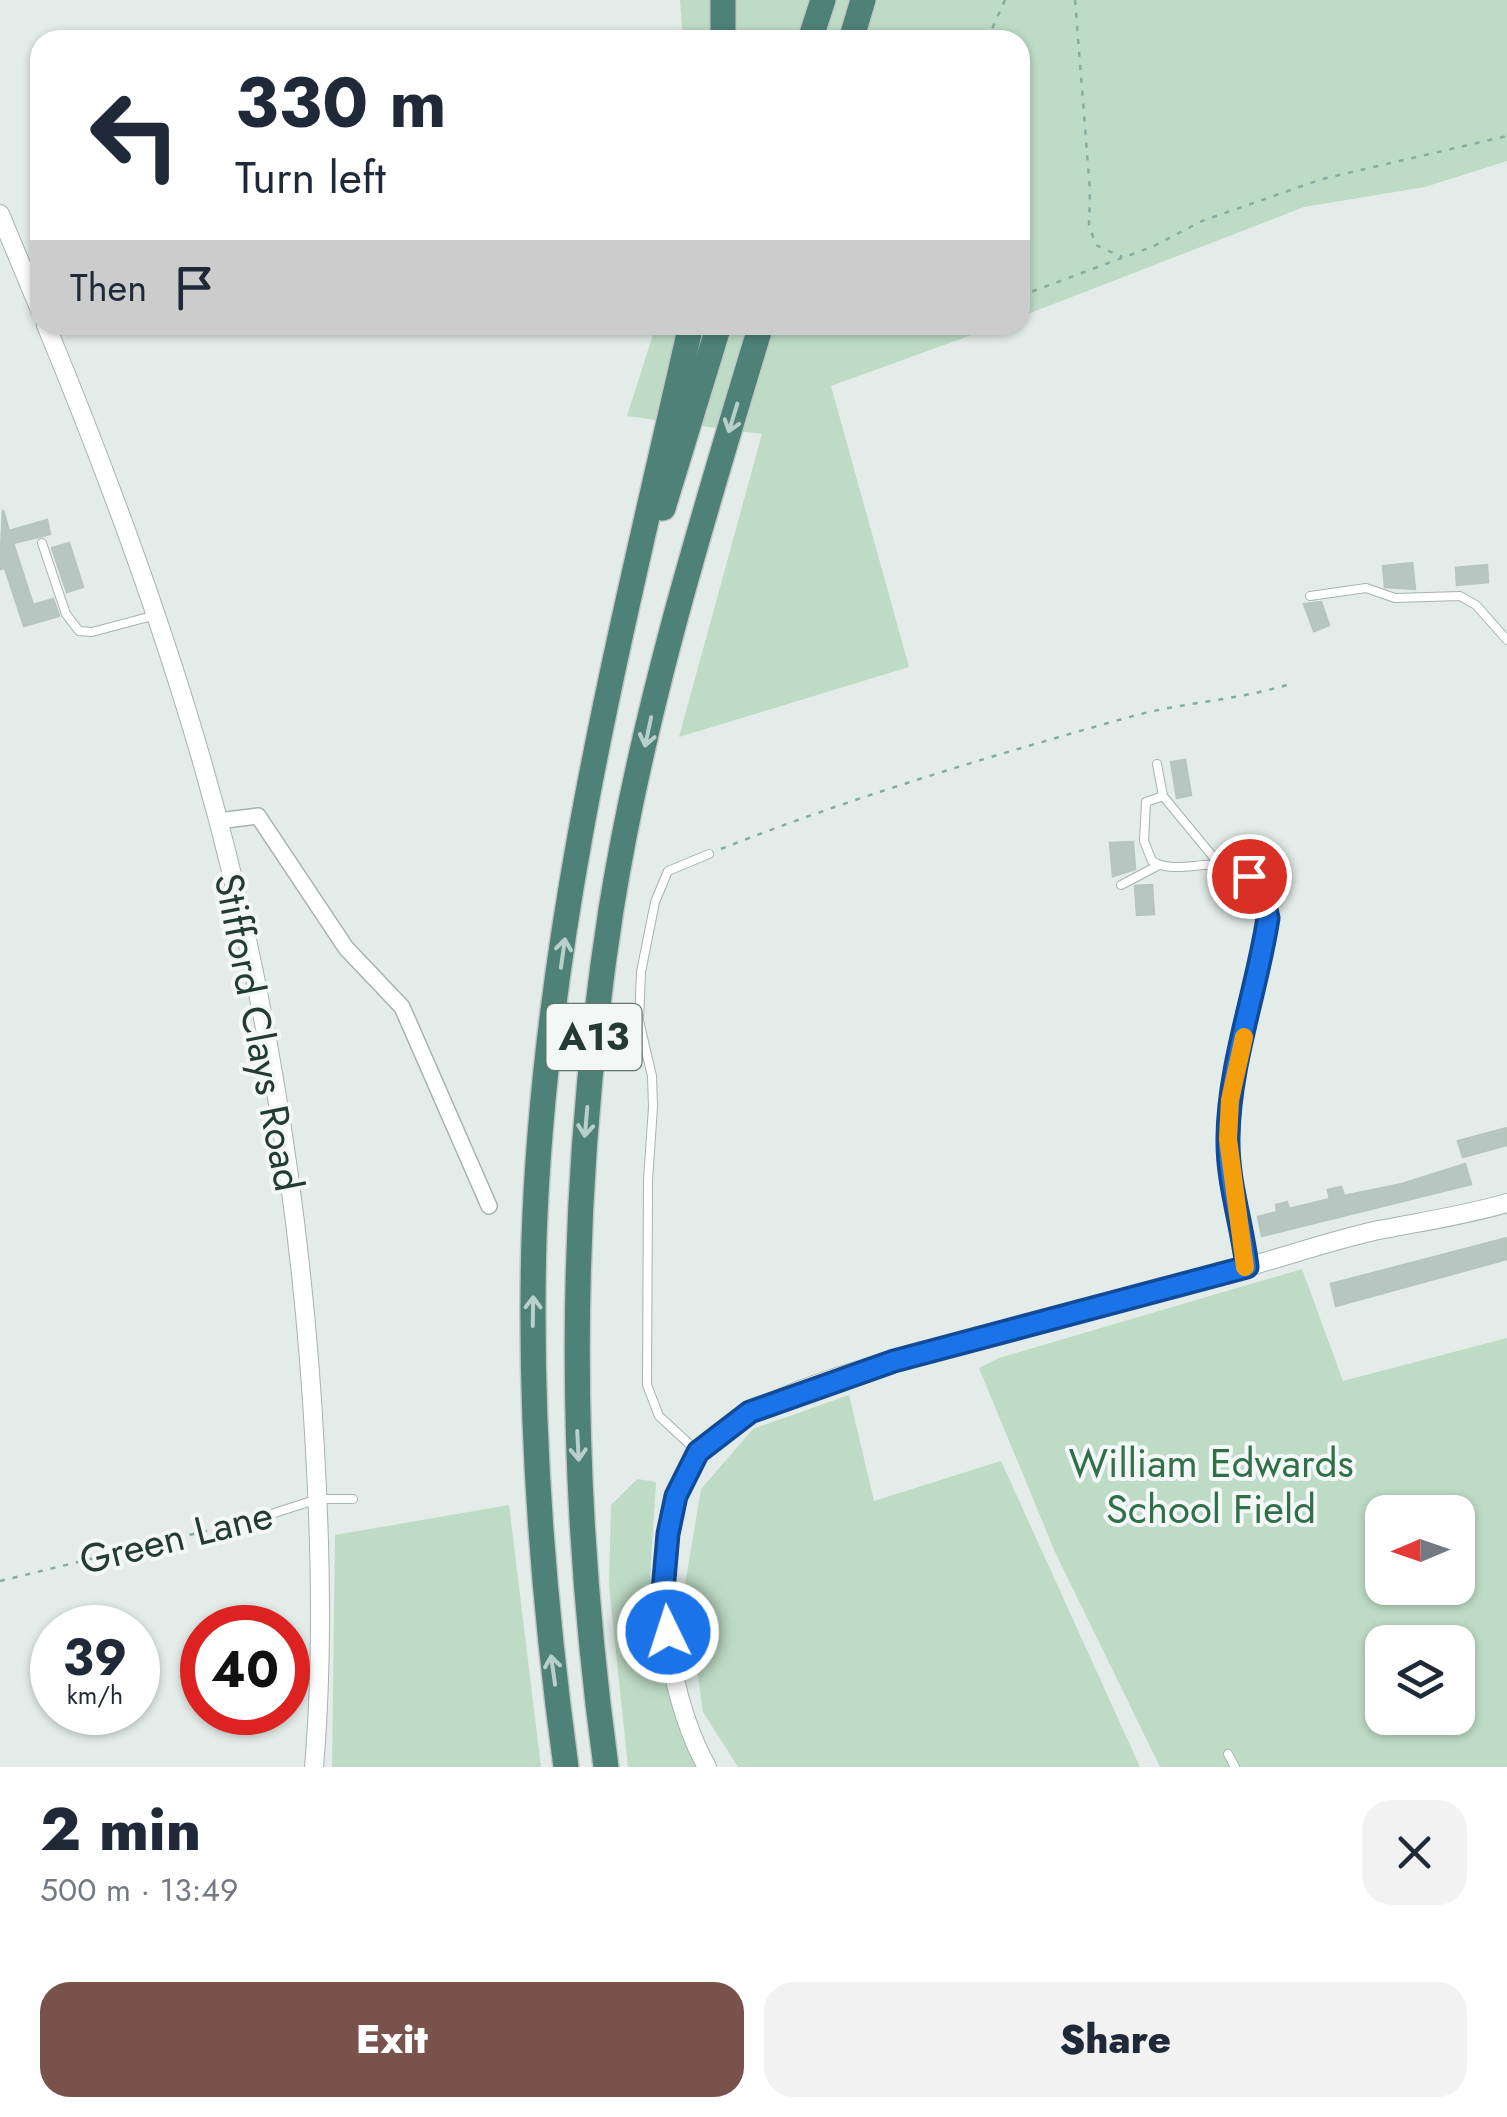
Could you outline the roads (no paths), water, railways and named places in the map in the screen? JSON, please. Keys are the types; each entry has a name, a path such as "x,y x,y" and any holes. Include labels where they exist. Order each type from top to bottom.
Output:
{"highway":[{"path":"723,0 723,30"},
{"path":"813,30 822,0"},
{"path":"853,30 863,0"},
{"path":"591,784 626,600 690,335"},
{"name":"A13","path":"566,1767 549,1640 533,1409 534,1237 551,1051 570,900 591,784 647,565 717,335"},
{"name":"A13","path":"606,1767 590,1632 577,1436 576,1305 590,1072 612,906 655,696 700,526 758,335"}],"street":[{"path":"0,214 30,286"},
{"name":"Stifford Clays Road","path":"50,335 156,615 218,821 264,1030 290,1180 308,1338 318,1499 320,1625 314,1767"},
{"path":"218,821 258,816 346,948 402,1006 488,1206"},
{"path":"707,1767 678,1694 662,1602 668,1534 676,1496 698,1452 750,1412 788,1395 894,1361 1374,1231 1450,1220 1507,1203"}],"lane":[{"path":"42,543 66,614 79,631 92,632 156,615"},
{"path":"1310,596 1366,588 1396,598 1460,596 1476,604 1507,640"},
{"path":"1157,764 1163,796 1219,864"},
{"path":"1159,865 1146,852 1144,812 1146,802 1163,796"},
{"path":"698,1452 659,1416 647,1385 648,1180 654,1107 652,1076 639,1021 641,972 655,902 668,871 709,854"},
{"path":"1120,885 1159,865 1219,864 1249,876 1262,893 1268,918 1230,1100 1228,1139 1232,1187 1247,1267"},
{"name":"Green Lane","path":"265,1516 318,1499 353,1499"},
{"path":"1228,1754 1235,1767"}],"park label":[{"name":"William Edwards School Field","path":"1211,1486"}]}
